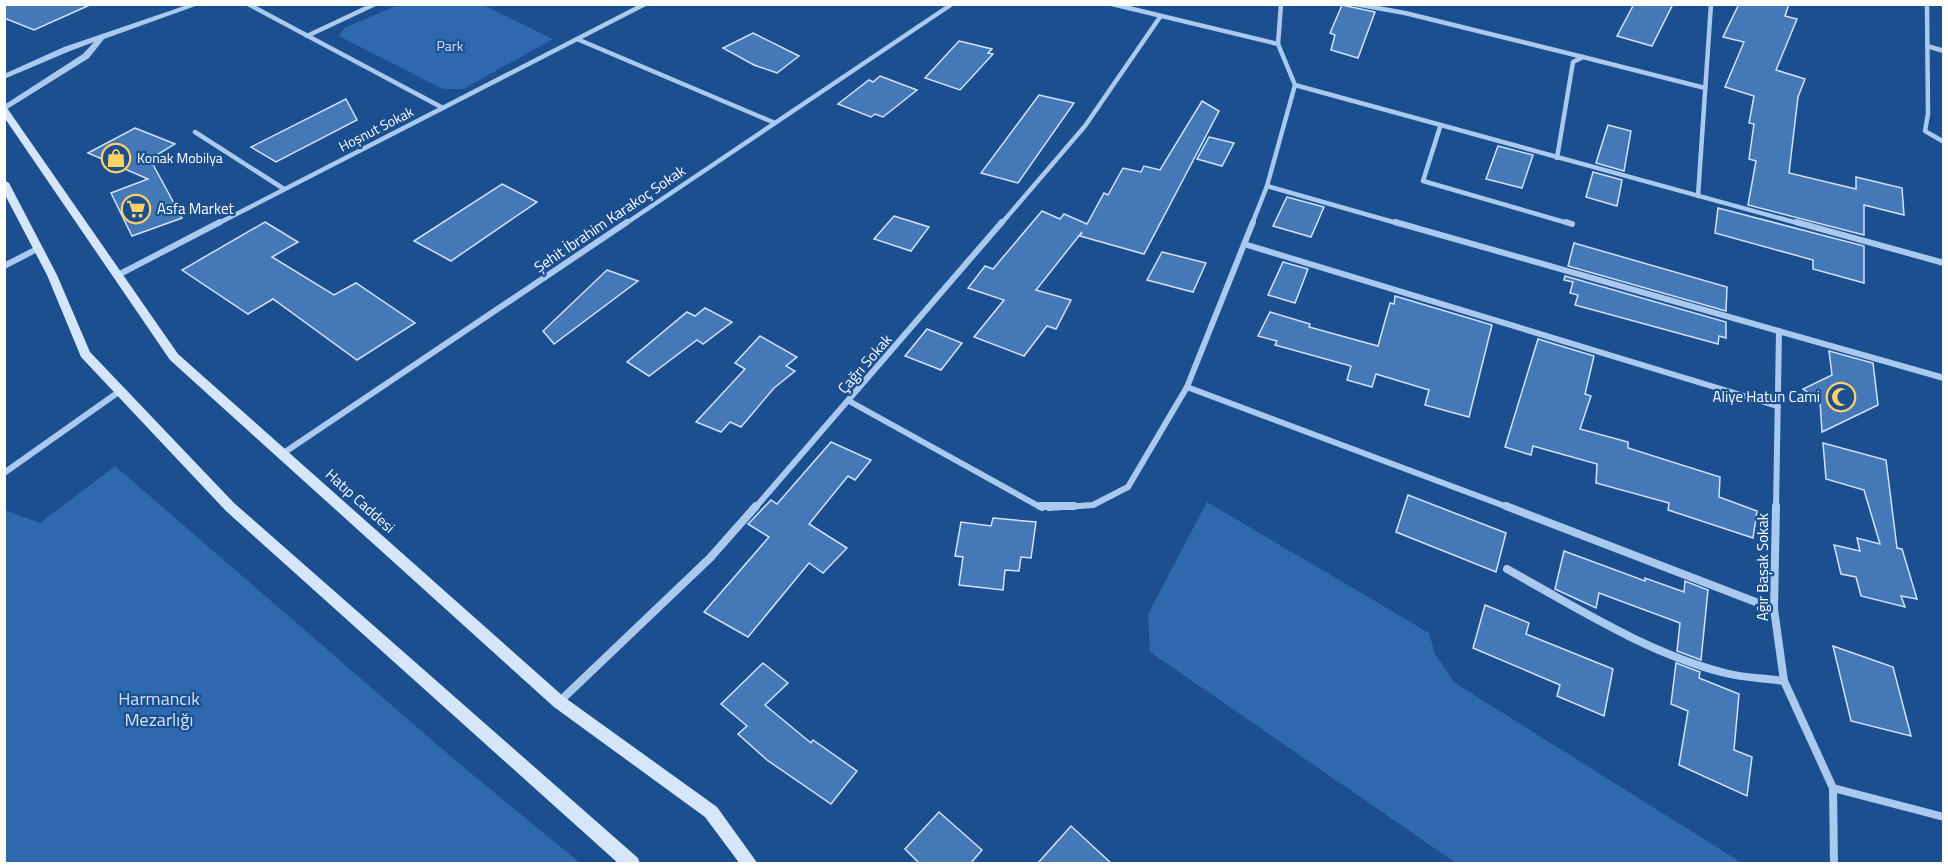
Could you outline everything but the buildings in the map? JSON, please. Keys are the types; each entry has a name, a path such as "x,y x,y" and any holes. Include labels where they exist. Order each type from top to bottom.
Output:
{"main road":[{"name":"Hatıp Caddesi","path":"4,110 174,357 559,702 711,812 750,864"},
{"path":"4,183 52,275 85,354 230,507 632,864"}],"street":[{"path":"4,77 67,49 102,39 198,4"},
{"path":"248,4 442,108"},
{"path":"307,36 375,4"},
{"name":"Hoşnut Sokak","path":"118,275 645,4"},
{"name":"Şehit İbrahim Karakoç Sokak","path":"282,454 952,4"},
{"path":"1112,4 1278,44"},
{"path":"849,401 1042,508 1094,505 1128,487 1187,387 1267,186 1295,85 1278,44 1281,4"},
{"path":"1355,4 1405,14 1705,88"},
{"path":"1698,196 1711,4"},
{"path":"1927,4 1928,114 1925,131 1944,142"},
{"name":"Çağrı Sokak","path":"559,702 710,558 849,401 1085,126 1160,17"},
{"path":"4,110 86,56 102,39"},
{"path":"577,39 775,123"},
{"path":"1927,46 1944,51"},
{"path":"1557,158 1574,62 1583,57"},
{"path":"1295,85 1440,127 1944,263"},
{"path":"1440,127 1423,181 1572,224"},
{"path":"195,132 284,189"},
{"path":"1267,186 1944,378"},
{"path":"1244,244 1777,406"},
{"path":"4,266 37,249"},
{"name":"Ağır Başak Sokak","path":"1779,331 1774,609 1784,681 1833,788 1834,864"},
{"path":"1187,387 1373,455 1774,609"},
{"path":"4,472 120,391"},
{"path":"1507,569 1609,626 1658,648 1726,673 1784,681"},
{"path":"1833,788 1944,817"}],"green space":[{"name":"Park","path":"481,4 553,39 463,89 443,89 339,36 344,28 398,5"},
{"name":"Harmancık Mezarlığı","path":"115,466 456,761 580,863 5,863 5,510 40,523"},
{"path":"1207,502 1429,633 1435,654 1455,683 1742,863 1456,863 1150,652 1148,614"}],"place":[{"name":"Konak Mobilya","path":"116,158"},
{"name":"Asfa Market","path":"136,209"},
{"name":"Aliye Hatun Cami","path":"1841,397"}]}
